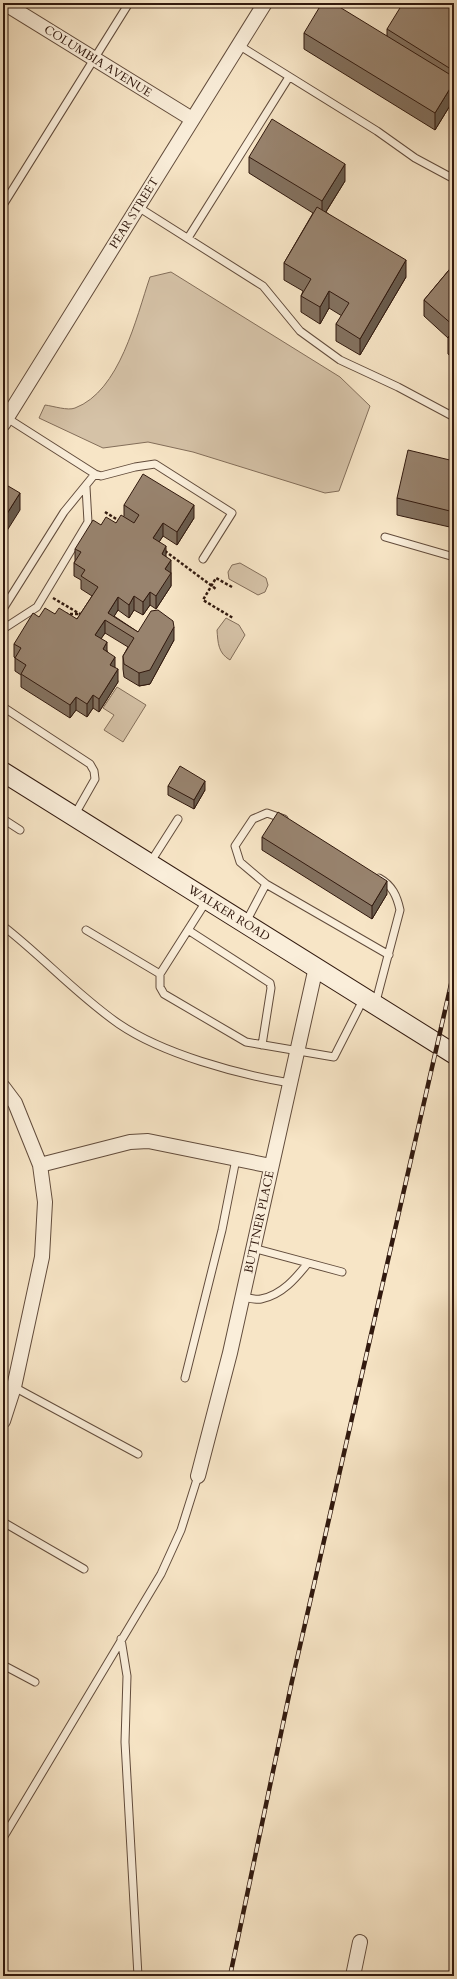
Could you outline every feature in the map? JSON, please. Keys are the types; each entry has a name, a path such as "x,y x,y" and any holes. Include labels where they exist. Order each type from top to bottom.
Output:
{"street":[{"name":"COLUMBIA AVENUE","path":"4,3 192,119"},
{"name":"PEAR STREET","path":"4,420 192,119 240,46 265,3"},
{"name":"WALKER ROAD","path":"3,772 454,1054"},
{"name":"BUTTNER PLACE","path":"198,1476 230,1353 316,968"},
{"path":"3,1087 15,1103 40,1165 45,1202 42,1258 14,1387 3,1421"},
{"path":"40,1165 130,1142 148,1141 271,1166"},
{"path":"353,1976 360,1942"}],"lane":[{"path":"3,205 129,3"},
{"path":"240,46 377,131 415,158 454,179"},
{"path":"188,238 289,77"},
{"path":"138,207 263,286 300,331 340,360 398,387 454,417"},
{"path":"4,420 101,476 135,467 155,464 232,513 203,558"},
{"path":"3,609 64,512 96,474"},
{"path":"3,629 37,607 88,522 86,487"},
{"path":"385,537 454,557"},
{"path":"3,707 90,764 94,771 95,779 74,816"},
{"path":"293,825 280,816 267,813 253,819 235,846 240,862 266,884 389,955"},
{"path":"3,819 20,830"},
{"path":"150,863 178,819"},
{"path":"208,900 160,974 160,987 164,994 246,1042 334,1057 370,1001 389,955 400,910 397,897 387,882 374,874"},
{"path":"245,923 266,884"},
{"path":"3,926 28,945 96,1006 120,1025 171,1050 247,1075 290,1083"},
{"path":"86,930 160,974"},
{"path":"188,930 270,983 271,988 262,1045"},
{"path":"185,1378 222,1230 236,1159"},
{"path":"253,1248 342,1272"},
{"path":"242,1297 260,1300 275,1294 294,1281 308,1263"},
{"path":"14,1387 138,1454"},
{"path":"3,1838 161,1574 181,1530 198,1476"},
{"path":"3,1522 84,1569"},
{"path":"121,1639 127,1676 125,1742 138,1976"},
{"path":"3,1665 35,1682"}],"path":[{"path":"105,512 124,524"},
{"path":"163,550 216,589"},
{"path":"232,587 216,578 203,600 233,618"},
{"path":"52,598 82,615 63,614"}],"shaded area":[{"path":"171,272 340,377 370,406 339,491 325,493 193,452 148,442 103,448 39,418 45,405 72,409 91,399 104,386 115,370 124,352 150,277"},
{"path":"240,563 266,578 268,585 265,592 258,595 229,579 228,572 232,565"},
{"path":"226,618 239,625 245,635 230,660 223,654 219,647 217,630"},
{"path":"117,687 146,705 123,742 104,730 114,715 103,708"}],"building":[{"path":"322,3 333,3 454,77 454,82 435,113 304,33"},
{"path":"403,3 454,3 454,71 387,29"},
{"path":"272,119 345,164 322,201 249,157"},
{"path":"317,207 406,260 360,339 336,324 349,303 329,291 320,307 301,296 311,279 284,263"},
{"path":"454,264 454,326 424,300"},
{"path":"454,331 454,343 448,337"},
{"path":"408,450 454,461 454,512 397,498"},
{"path":"143,474 194,505 177,532 163,523 153,538 166,546 162,554 171,560 165,569 171,573 156,596 150,592 143,602 134,596 129,605 118,597 108,613 138,632 151,611 158,610 173,621 174,627 150,670 139,673 124,664 123,656 134,638 105,620 95,635 107,642 103,649 115,657 110,665 118,669 99,699 93,695 87,704 76,697 70,705 21,674 26,665 15,658 21,648 14,644 33,613 39,617 45,608 55,614 59,608 77,619 98,587 81,576 85,570 74,563 81,552 75,549 93,520 101,525 106,517 116,523 121,515 134,523 139,515 124,505"},
{"path":"3,483 20,493 3,520"},
{"path":"180,766 205,781 194,800 168,786"},
{"path":"278,812 387,881 372,906 262,837"}],"railway":[{"path":"230,1976 292,1681 454,971"}]}
